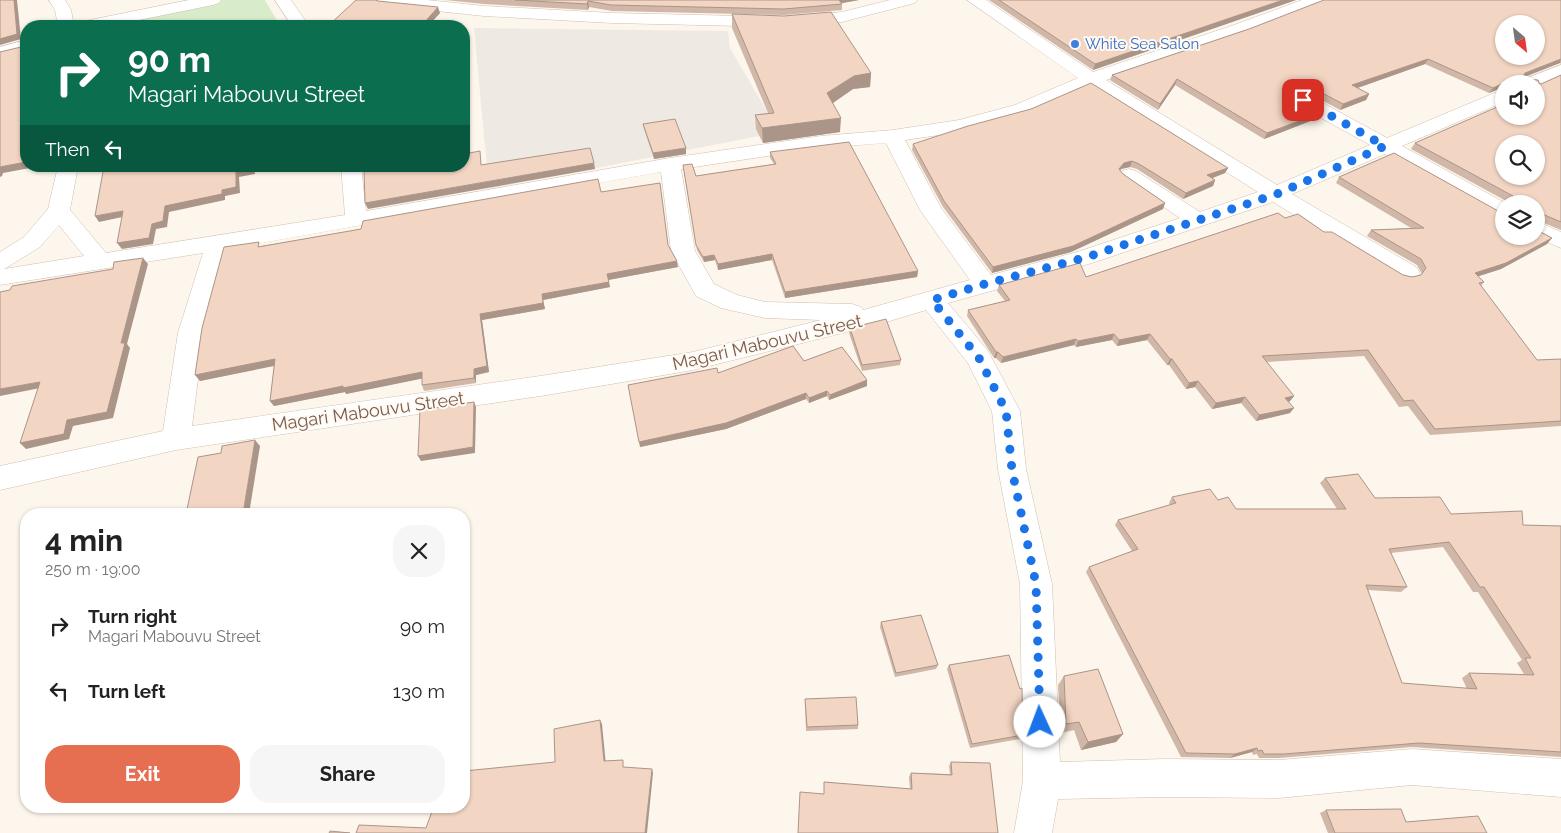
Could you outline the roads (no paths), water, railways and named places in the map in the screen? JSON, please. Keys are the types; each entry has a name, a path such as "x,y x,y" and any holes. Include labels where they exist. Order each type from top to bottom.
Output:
{"street":[{"path":"57,0 63,10 65,20"},
{"path":"115,20 213,0"},
{"path":"283,0 296,20"},
{"path":"380,0 489,6 612,18 784,22 842,17 909,0"},
{"path":"975,0 1090,79 1217,160 1408,273"},
{"path":"0,277 216,244 670,164 821,142 893,136 960,126 1022,109 1090,79 1240,29 1316,0"},
{"path":"0,52 20,47"},
{"path":"1545,77 1561,70"},
{"name":"Magari Mabouvu Street","path":"0,478 176,439 547,385 693,361 883,314 985,284 1084,258 1196,219 1277,194 1495,99"},
{"path":"1303,100 1495,206"},
{"path":"893,136 931,210 985,284"},
{"path":"670,164 683,251 705,290 730,302 765,310 883,314"},
{"path":"0,262 32,242 59,211 67,172"},
{"path":"352,172 356,220"},
{"path":"1129,175 1196,219"},
{"path":"59,211 101,262"},
{"path":"1545,233 1561,241"},
{"path":"176,439 191,333 216,244"},
{"path":"932,300 979,358 1006,411 1012,470 1036,584 1042,781 1033,833"},
{"path":"1042,781 1165,778 1279,779 1412,767 1561,778"}],"place":[{"name":"White Sea Salon","path":"1075,44"}]}
